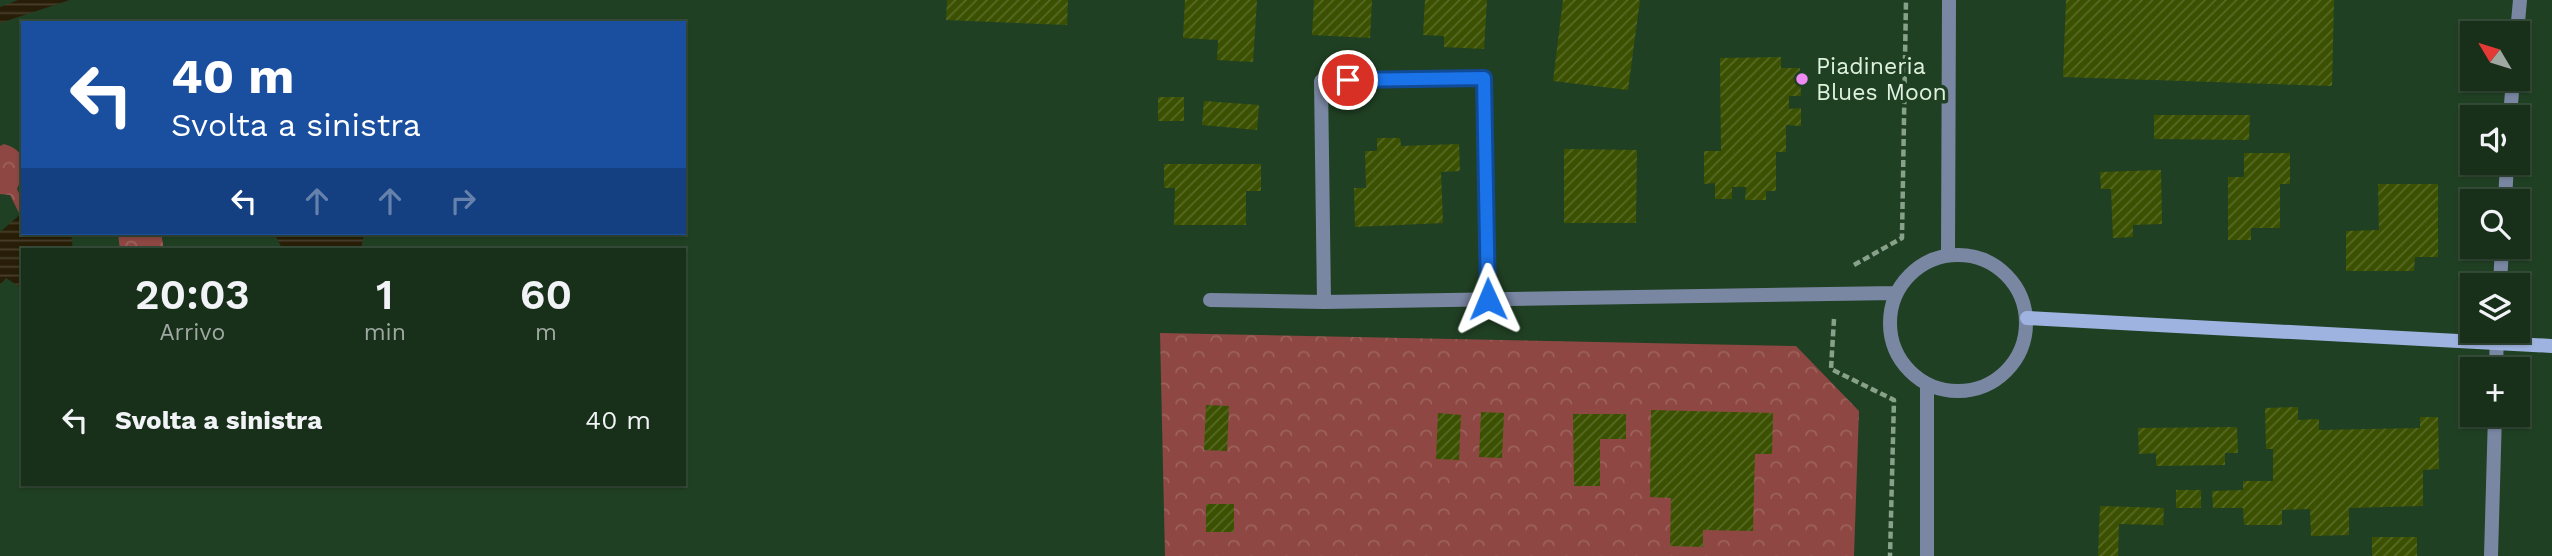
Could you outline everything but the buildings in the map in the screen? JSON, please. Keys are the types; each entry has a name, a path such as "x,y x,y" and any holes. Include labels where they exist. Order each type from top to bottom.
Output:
{"street":[{"path":"1948,0 1948,255"},
{"path":"2518,21 2520,0"},
{"path":"1324,302 1321,81 1457,78 1484,78 1488,299"},
{"path":"1970,254 1992,262 2010,276 2022,296 2027,318 2025,339 2017,358 2004,374 1987,386 1967,391 1946,390 1927,384 1910,371 1897,354 1890,335 1890,313 1896,293 1909,275 1927,261 1948,255 1970,254"},
{"path":"1210,300 1324,302 1896,293"},
{"path":"2027,318 2460,336"},
{"path":"2530,343 2552,346"},
{"path":"1927,384 1927,556"},
{"path":"2491,556 2495,427"}],"green space":[{"path":"4,144 12,147 21,156 21,178 17,189 21,198 21,212 10,195 0,194 0,146"},
{"path":"118,235 161,235 164,248 120,248"},
{"path":"1160,333 1796,346 1859,411 1854,556 1165,556"}],"shaded area":[{"path":"18,0 70,0 0,23 0,7"},
{"path":"21,214 21,235 71,235 73,248 21,248 21,288 6,278 0,285 0,232"},
{"path":"275,235 364,235 361,248 282,248"}],"place":[{"name":"Piadineria Blues Moon","path":"1802,79"}],"route":[{"path":"1348,80 1484,78 1488,299"}]}
